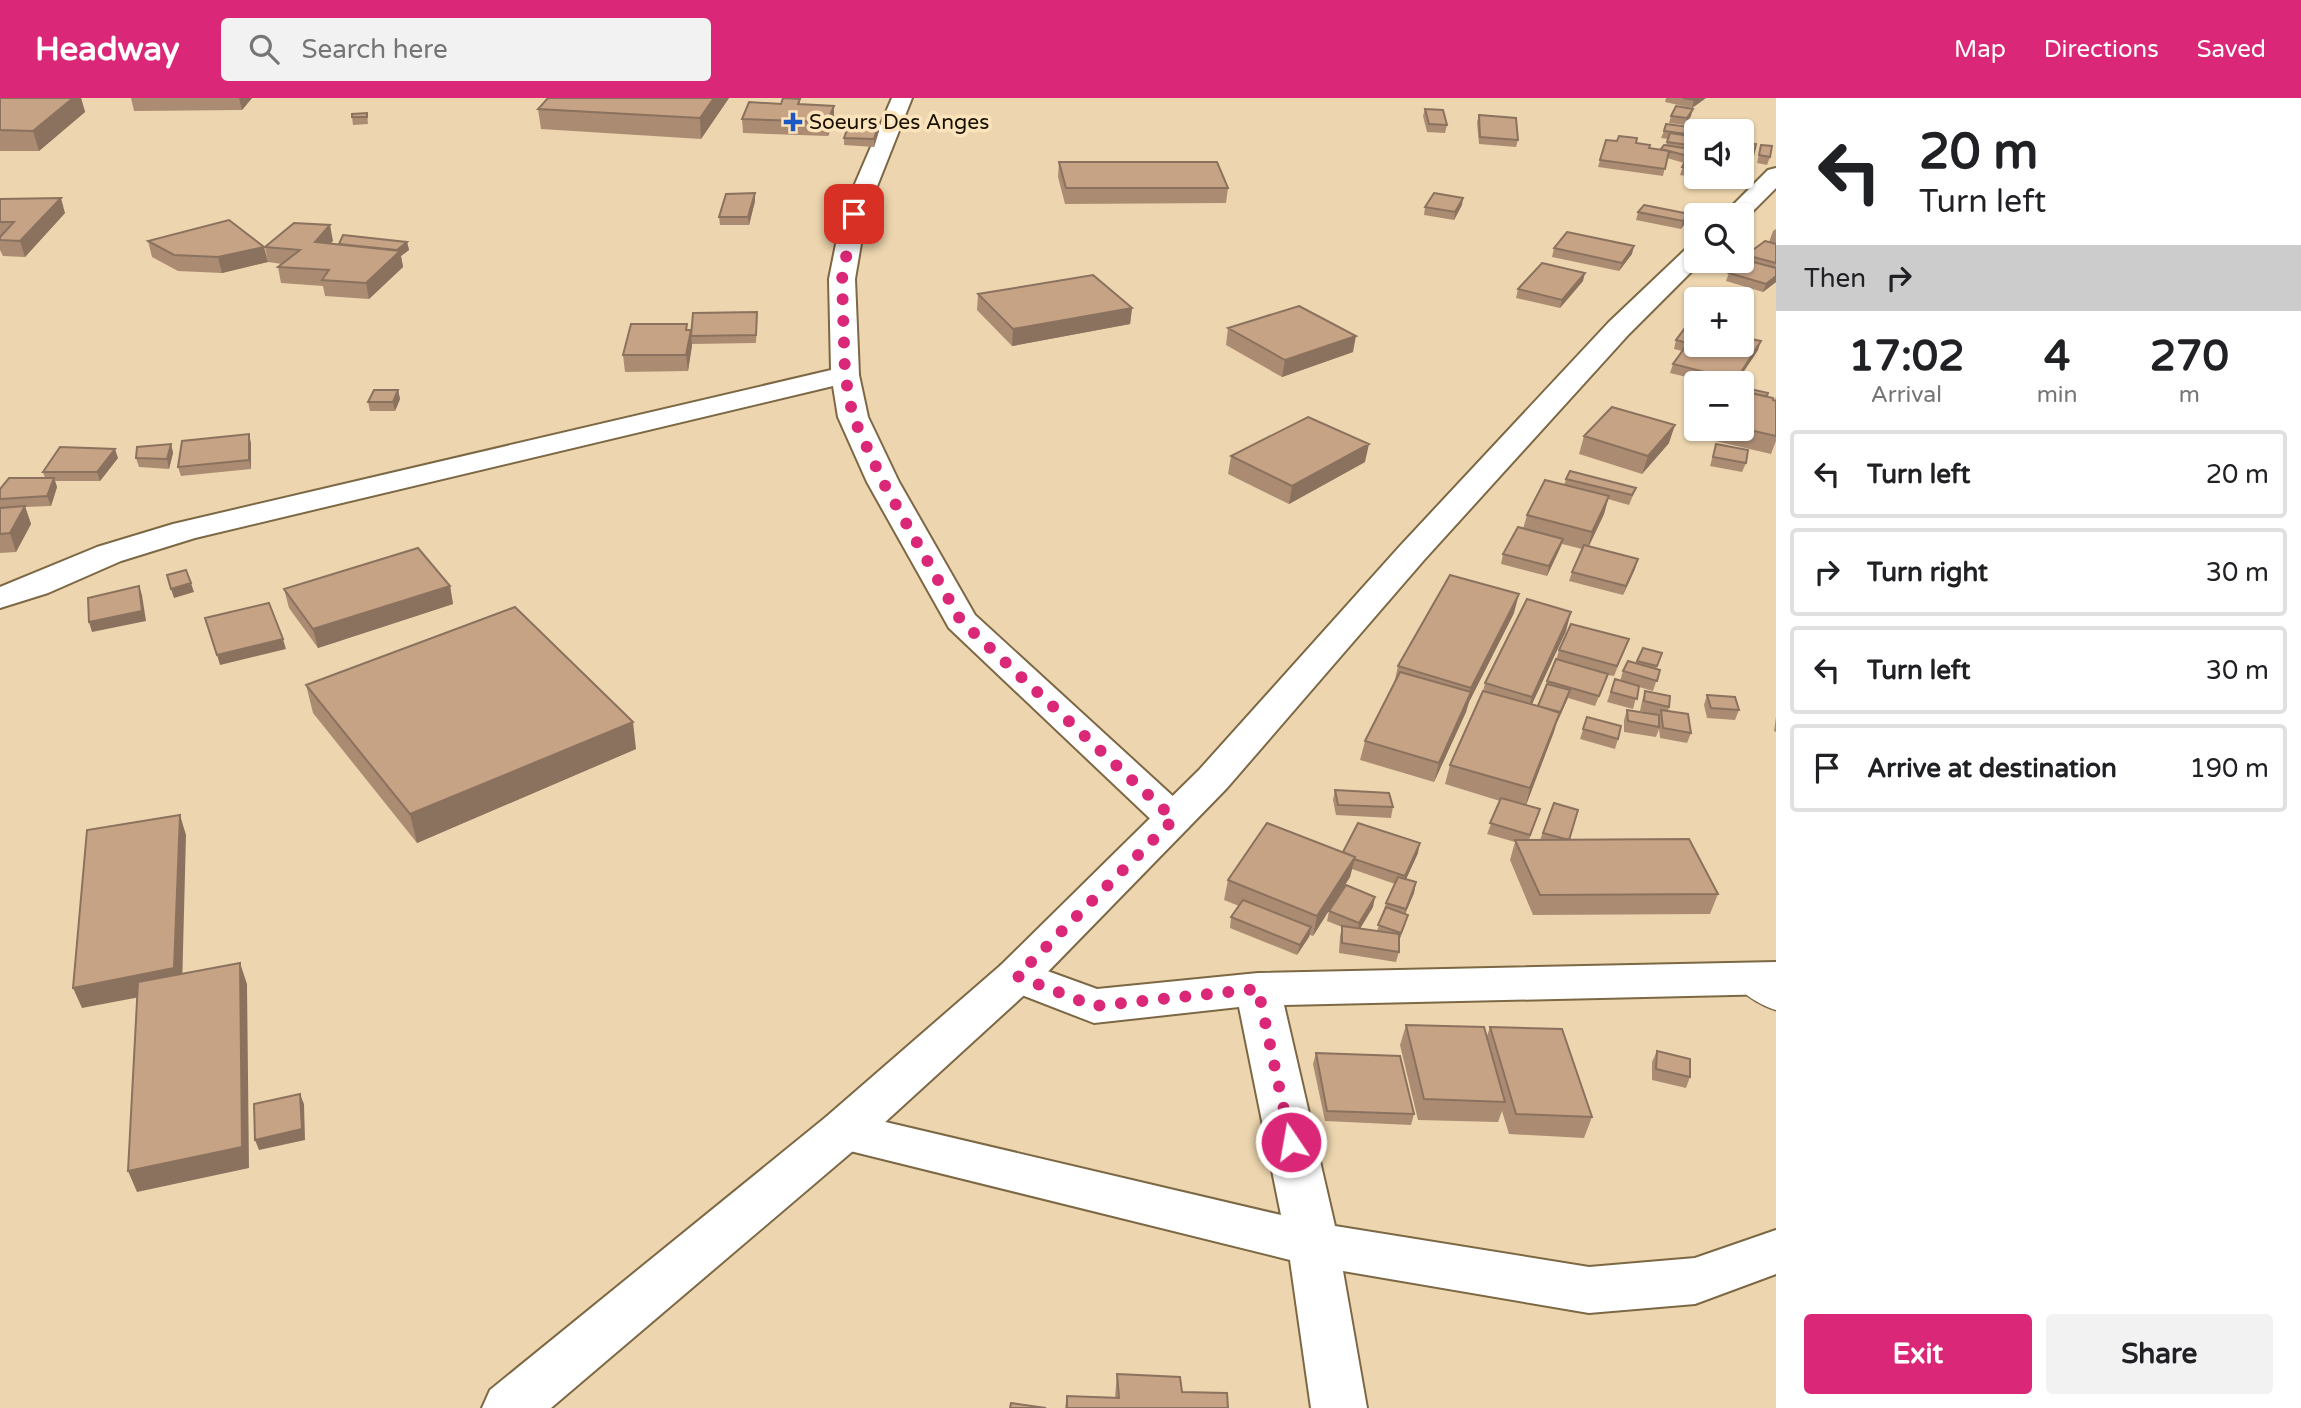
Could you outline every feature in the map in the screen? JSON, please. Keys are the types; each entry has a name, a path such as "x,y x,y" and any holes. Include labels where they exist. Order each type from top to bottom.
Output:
{"street":[{"path":"902,98 854,214 842,279 845,375 853,417 883,482 961,621 1174,819"},
{"path":"1747,203 1776,175"},
{"path":"510,1408 843,1131 1017,976 1174,819 1609,338 1684,265"},
{"path":"0,598 36,586 109,554 185,531 845,375"},
{"path":"1017,976 1094,1006 1258,989 1765,986"},
{"path":"1258,989 1313,1244 1339,1408"},
{"path":"843,1131 1313,1244 1589,1290 1695,1281 1776,1252"}],"building":[{"path":"0,98 73,98 33,131 0,130"},
{"path":"548,98 714,98 700,118 538,109"},
{"path":"783,98 800,99 798,104 834,106 827,122 742,119 749,102 781,104"},
{"path":"1676,106 1693,109 1687,118 1671,116"},
{"path":"1425,109 1443,110 1447,125 1429,124"},
{"path":"367,113 367,117 352,117 352,114"},
{"path":"1479,115 1516,118 1518,140 1480,137"},
{"path":"850,122 879,124 874,139 844,138"},
{"path":"1666,124 1684,126 1684,134 1664,131"},
{"path":"1670,133 1684,135 1684,144 1667,142"},
{"path":"1619,136 1637,138 1636,143 1669,151 1665,169 1600,160 1606,140 1617,141"},
{"path":"1664,145 1684,148 1684,155 1661,149"},
{"path":"1761,145 1772,146 1770,157 1759,155"},
{"path":"1059,162 1217,162 1228,188 1066,188"},
{"path":"755,193 748,217 719,217 726,194"},
{"path":"1434,193 1463,198 1455,212 1425,207"},
{"path":"61,198 20,241 0,240 14,222 0,222 0,199"},
{"path":"1644,205 1684,213 1684,220 1683,221 1638,212"},
{"path":"229,220 264,247 218,257 174,255 148,241"},
{"path":"294,223 330,225 315,242 400,251 366,283 322,280 329,270 278,267 300,250 265,247"},
{"path":"1567,232 1634,246 1622,263 1554,248"},
{"path":"343,235 407,242 397,250 339,244"},
{"path":"1765,241 1776,244 1776,263 1754,257 1754,249"},
{"path":"1754,262 1776,268 1776,276 1766,284 1729,273 1754,273"},
{"path":"1542,263 1585,273 1562,300 1518,289"},
{"path":"1093,275 1132,308 1013,329 978,294"},
{"path":"1299,306 1356,336 1285,360 1228,328"},
{"path":"757,312 756,335 691,336 693,313"},
{"path":"631,324 687,324 686,330 691,330 686,355 623,355"},
{"path":"1684,329 1684,342 1676,340"},
{"path":"1754,340 1761,341 1754,352"},
{"path":"1684,349 1684,357 1751,357 1742,371 1701,371 1673,364"},
{"path":"374,390 398,390 393,402 368,402"},
{"path":"1754,390 1768,393 1767,396 1754,394"},
{"path":"1754,394 1776,401 1776,436 1754,431"},
{"path":"1612,407 1675,425 1648,456 1584,436"},
{"path":"1308,417 1369,444 1292,486 1231,456"},
{"path":"249,434 249,460 178,467 182,441"},
{"path":"171,444 167,459 136,458 137,447"},
{"path":"1716,444 1748,450 1746,463 1713,457"},
{"path":"60,447 115,449 97,472 43,472"},
{"path":"1570,471 1636,488 1632,495 1566,479"},
{"path":"9,478 54,478 47,496 0,499 0,489"},
{"path":"1545,480 1609,496 1592,532 1527,515"},
{"path":"25,506 10,533 0,534 0,508"},
{"path":"1518,527 1563,539 1549,566 1503,554"},
{"path":"1584,545 1638,559 1626,586 1572,572"},
{"path":"418,548 450,586 313,629 284,589"},
{"path":"186,570 191,583 171,589 167,575"},
{"path":"1450,575 1519,594 1471,688 1398,666"},
{"path":"139,586 142,611 89,622 88,598"},
{"path":"1527,599 1571,612 1532,697 1485,683"},
{"path":"269,603 283,639 217,655 205,618"},
{"path":"515,607 633,722 410,814 306,685"},
{"path":"1571,624 1629,639 1617,666 1559,650"},
{"path":"1643,648 1662,653 1657,666 1637,661"},
{"path":"1556,659 1608,674 1599,696 1547,681"},
{"path":"1628,661 1660,670 1657,681 1623,671"},
{"path":"1400,672 1471,692 1439,763 1365,741"},
{"path":"1615,679 1639,686 1637,699 1611,692"},
{"path":"1547,684 1570,690 1560,713 1538,706"},
{"path":"1483,691 1560,712 1530,788 1450,765"},
{"path":"1645,691 1670,696 1669,707 1644,701"},
{"path":"1707,695 1735,697 1739,710 1711,708"},
{"path":"1627,710 1659,715 1659,727 1628,721"},
{"path":"1661,710 1688,714 1691,733 1663,728"},
{"path":"1587,717 1621,726 1618,739 1583,729"},
{"path":"1335,790 1389,793 1393,807 1338,805"},
{"path":"1501,798 1540,809 1530,835 1490,823"},
{"path":"1554,803 1578,810 1569,840 1543,833"},
{"path":"180,815 174,968 73,988 87,830"},
{"path":"1267,823 1355,857 1317,916 1228,880"},
{"path":"1358,823 1420,843 1405,876 1354,859 1355,857 1343,852"},
{"path":"1689,839 1718,894 1540,895 1515,840"},
{"path":"1398,877 1416,882 1406,909 1386,903"},
{"path":"1346,885 1375,897 1359,923 1329,911"},
{"path":"1243,900 1311,927 1300,945 1231,917"},
{"path":"1386,907 1408,915 1401,933 1378,925"},
{"path":"1342,926 1399,934 1399,952 1342,943"},
{"path":"240,963 242,1147 128,1171 138,982"},
{"path":"1406,1025 1484,1027 1505,1102 1424,1099"},
{"path":"1490,1027 1562,1029 1592,1117 1516,1114"},
{"path":"1657,1051 1690,1059 1690,1077 1656,1069"},
{"path":"1316,1053 1400,1056 1414,1114 1327,1111"},
{"path":"300,1094 302,1129 255,1140 254,1104"},
{"path":"1117,1374 1180,1377 1182,1392 1227,1393 1228,1408 1067,1408 1067,1396 1119,1398"},
{"path":"1011,1403 1046,1408 1010,1408"}],"place":[{"name":"Soeurs Des Anges","path":"793,122"}],"route":[{"path":"854,214 842,279 845,375 853,417 883,482 961,621 1174,819 1017,976 1094,1006 1258,989 1291,1142"}]}
